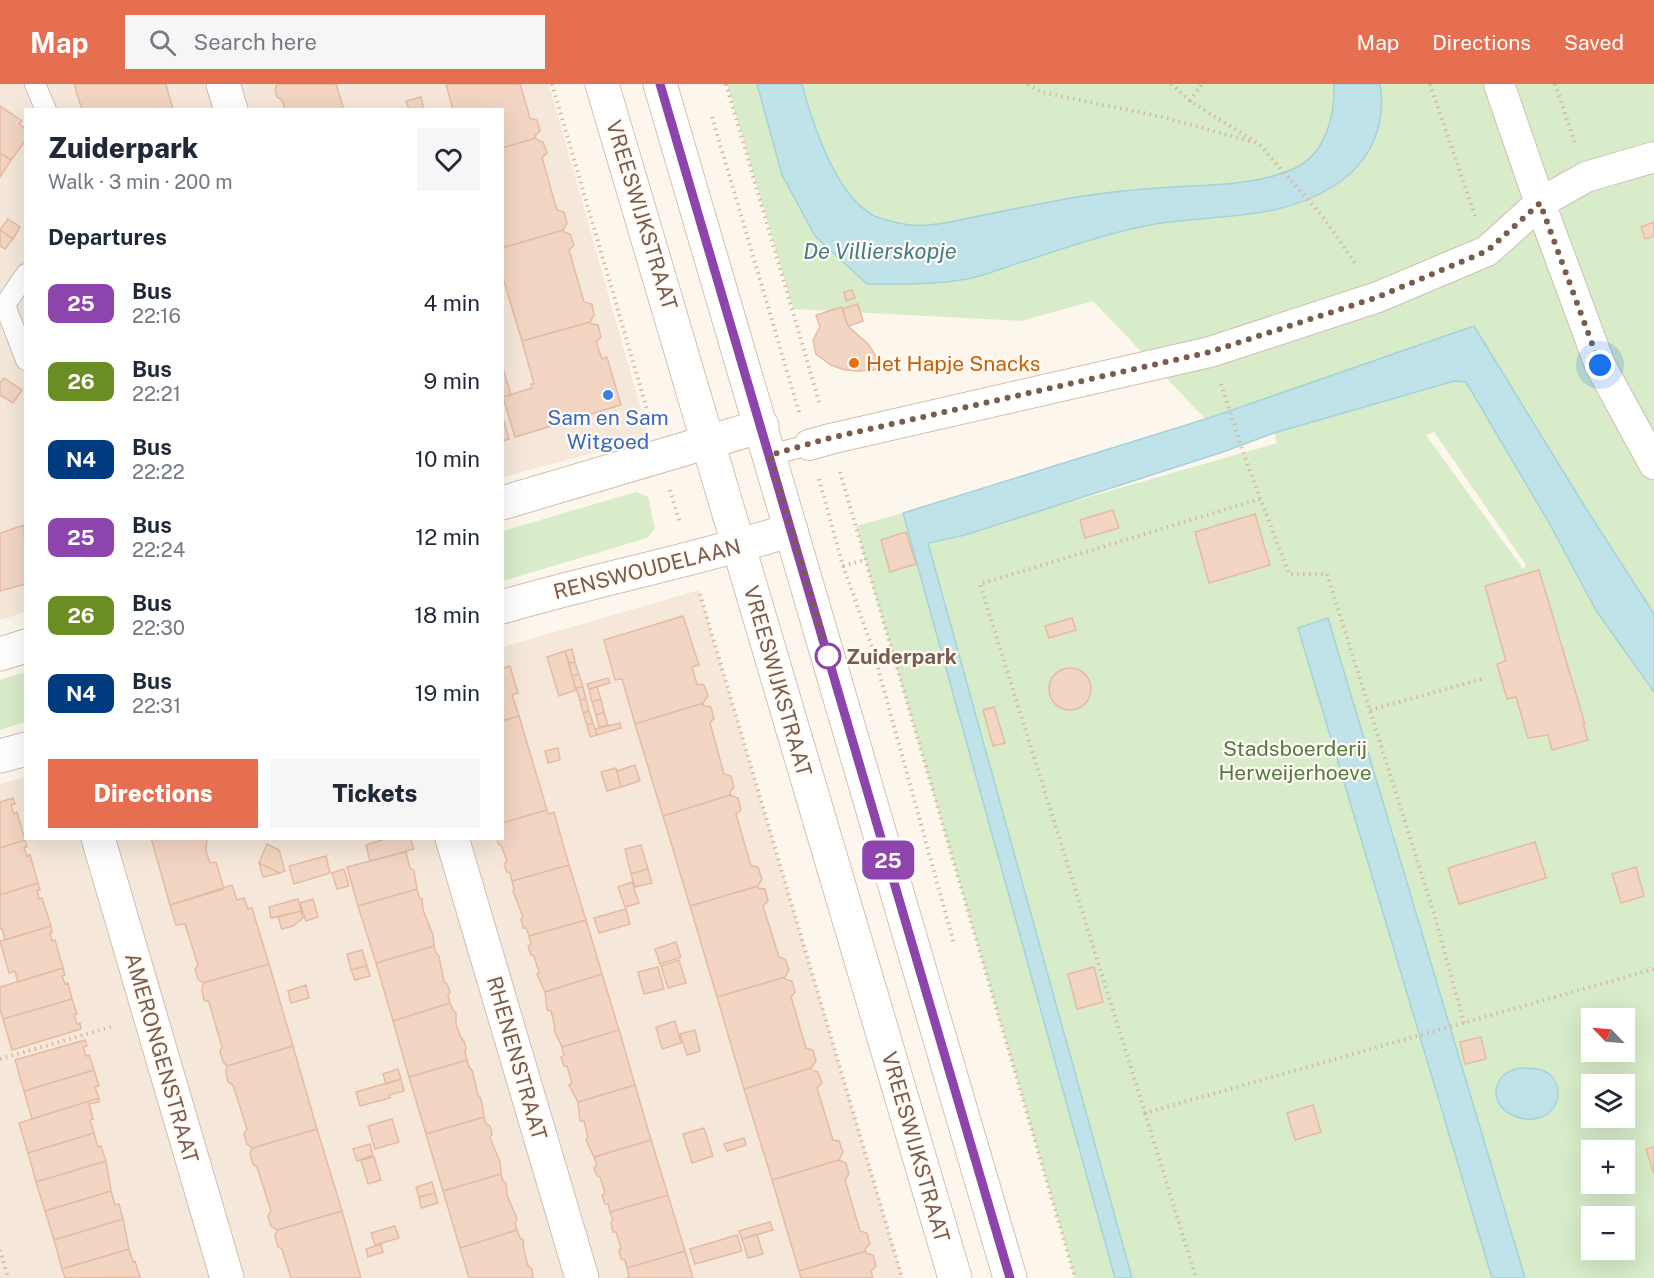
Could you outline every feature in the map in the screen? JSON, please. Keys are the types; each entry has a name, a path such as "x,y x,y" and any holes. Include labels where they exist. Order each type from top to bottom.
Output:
{"main road":[{"path":"223,84 230,108"},
{"name":"VREESWIJKSTRAAT","path":"602,84 955,1278"},
{"path":"660,84 1010,1278"},
{"path":"504,502 708,442 766,441"},
{"name":"RENSWOUDELAAN","path":"504,606 689,557 739,547 791,531"},
{"path":"0,654 24,647"},
{"path":"0,756 24,750"},
{"name":"AMERONGENSTRAAT","path":"99,840 227,1278"},
{"name":"RHENENSTRAAT","path":"453,840 582,1278"}],"street":[{"path":"1499,84 1600,365 1654,464"},
{"path":"820,442 1210,352 1378,297 1487,251 1540,203 1586,177 1654,157"}],"lane":[{"path":"35,84 45,108"},
{"path":"24,277 5,305 24,355"},
{"path":"766,441 820,442"}],"path":[{"path":"552,84 902,1278"},
{"path":"726,84 820,442 843,566 873,650 955,947"},
{"path":"1028,84 1041,92 1167,118 1259,144"},
{"path":"1171,84 1190,101 1259,144 1323,217 1378,297"},
{"path":"1190,101 1202,84"},
{"path":"1430,84 1487,251"},
{"path":"1555,84 1586,177"},
{"path":"708,106 820,442 1075,1278"},
{"path":"1227,403 1245,458 1289,574 1327,574 1435,917 1464,1023"},
{"path":"1196,1278 980,584 1260,499"},
{"path":"1370,710 1482,679"},
{"path":"1145,1113 1654,969"},
{"path":"0,1059 150,1016"},
{"path":"0,1250 8,1278"}],"shaded area":[{"path":"0,84 549,84 649,438 504,477 504,108 24,108 24,612 0,620"},
{"path":"699,590 903,1278 0,1278 0,784 24,777 24,840 504,840 504,647"}],"green space":[{"name":"Stadsboerderij Herweijerhoeve","path":"727,84 1654,84 1654,1278 1132,1278 928,543 1277,443 1274,433 1404,395 1213,427 1093,301 1021,321 793,309","holes":["1434,432 1526,565 1523,569 1426,435"]},
{"path":"636,492 648,497 655,529 647,538 504,581 504,531"},
{"path":"903,513 1115,1278 1075,1278 865,560 856,526"},
{"path":"24,672 24,722 0,730 0,680"}],"water":[{"name":"De Villierskopje","path":"757,84 802,84 819,137 846,190 874,216 911,225 942,223 1089,195 1234,183 1279,174 1304,163 1321,144 1333,108 1334,84 1380,84 1382,99 1381,114 1373,142 1358,166 1335,185 1315,197 1293,205 1271,211 1138,227 967,279 930,283 867,284 815,236 782,175"},
{"path":"1474,326 1585,507 1654,614 1654,692 1597,612 1548,521 1466,382 1454,381 1274,433 1223,452 965,535 928,543 1132,1278 1115,1278 903,513 1212,417"},
{"path":"1328,618 1525,1278 1492,1278 1298,628"},
{"path":"1523,1068 1537,1069 1549,1074 1557,1086 1556,1103 1549,1113 1539,1118 1516,1117 1499,1103 1496,1093 1503,1075"}],"building":[{"path":"74,84 166,84 172,108 81,108"},
{"path":"277,84 336,84 343,108 284,108 275,90"},
{"path":"446,84 520,84 530,118 537,120 540,131 535,136 536,138 504,147 504,108 452,108"},
{"path":"421,97 424,108 408,108 406,101"},
{"path":"0,106 22,121 19,124 24,128 24,143 11,160 0,153"},
{"path":"536,138 543,142 547,153 542,158 557,210 564,212 567,223 563,230 504,247 504,147"},
{"path":"0,153 11,160 0,177"},
{"path":"8,219 20,227 13,239 0,230"},
{"path":"1654,222 1654,236 1645,239 1641,227"},
{"path":"0,230 13,239 5,249 0,246"},
{"path":"563,230 570,234 574,245 569,250 584,302 592,304 594,315 590,322 522,341 504,282 504,247"},
{"path":"852,290 855,298 846,301 844,292"},
{"path":"858,304 863,321 848,326 842,309"},
{"path":"842,307 848,326 869,345 883,369 845,370 831,365 816,354 813,340 820,327 816,315"},
{"path":"590,322 598,325 601,337 596,342 602,359 607,357 621,405 515,437 504,397 532,388 531,384 534,384 522,341"},
{"path":"504,372 511,395 504,397"},
{"path":"4,378 22,390 13,403 0,395 0,383"},
{"path":"504,421 509,439 504,441"},
{"path":"1113,510 1119,528 1085,538 1080,520"},
{"path":"1255,514 1270,565 1209,583 1195,532"},
{"path":"24,525 24,585 0,591 0,533"},
{"path":"906,532 916,564 890,572 881,540"},
{"path":"1539,570 1588,740 1552,750 1548,735 1528,738 1516,697 1507,699 1497,664 1506,661 1485,586"},
{"path":"683,616 699,665 692,667 697,684 704,685 708,696 703,703 635,724 622,679 615,680 604,640"},
{"path":"1072,618 1076,630 1049,638 1045,626"},
{"path":"572,649 575,662 569,663 565,651"},
{"path":"565,651 576,690 559,696 547,657"},
{"path":"575,662 579,674 572,676 569,663"},
{"path":"510,666 518,693 512,695 519,716 504,720 504,668"},
{"path":"1070,668 1085,674 1091,689 1085,704 1070,710 1055,704 1049,689 1055,674"},
{"path":"579,674 583,687 576,688 572,676"},
{"path":"608,678 610,683 589,689 587,684"},
{"path":"583,687 586,699 580,700 576,688"},
{"path":"597,687 601,699 592,702 589,689"},
{"path":"586,699 589,711 583,713 580,700"},
{"path":"601,699 604,712 596,715 592,702"},
{"path":"703,703 704,706 711,707 714,718 710,723 724,774 731,776 734,787 730,795 663,816 635,724"},
{"path":"994,707 1005,743 993,746 983,710"},
{"path":"589,711 593,723 587,725 583,713"},
{"path":"604,712 608,725 599,727 596,715"},
{"path":"519,716 547,810 504,822 504,720"},
{"path":"593,723 597,735 590,737 587,725"},
{"path":"620,723 621,728 597,735 595,729"},
{"path":"558,748 560,760 548,763 545,751"},
{"path":"635,765 640,781 621,787 617,771"},
{"path":"616,768 621,787 607,791 601,772"},
{"path":"730,795 738,798 741,810 736,814 751,866 758,867 762,879 758,886 690,906 663,816"},
{"path":"13,798 15,804 11,805 14,814 17,812 25,840 0,848 0,802"},
{"path":"547,810 548,814 554,812 569,865 512,881 504,864 507,861 497,840 504,840 504,822"},
{"path":"25,840 27,847 24,848 27,856 30,855 38,883 0,895 0,848"},
{"path":"152,840 207,840 206,851 210,863 216,862 224,889 170,905"},
{"path":"382,840 411,840 414,849 370,861 366,845"},
{"path":"1535,842 1546,878 1459,904 1448,868"},
{"path":"267,844 279,850 285,871 280,873 259,863"},
{"path":"641,845 648,869 631,874 625,849"},
{"path":"406,852 410,868 414,871 417,889 358,906 347,867"},
{"path":"326,856 330,873 294,884 289,866"},
{"path":"259,863 280,873 263,877"},
{"path":"569,865 586,920 529,936 526,928 523,928 521,919 523,917 513,891 512,881"},
{"path":"1636,867 1644,896 1621,903 1612,874"},
{"path":"344,869 349,886 337,889 332,873"},
{"path":"648,869 652,883 635,887 631,874"},
{"path":"632,882 639,903 625,907 618,887"},
{"path":"38,883 39,899 42,898 51,926 5,940 2,928 0,929 0,895"},
{"path":"232,885 237,900 244,898 248,909 252,908 269,964 203,983 198,979 195,969 198,965 185,924 176,925 170,905"},
{"path":"758,886 758,888 765,889 768,901 763,906 779,957 785,959 789,970 785,977 717,997 690,906"},
{"path":"417,889 433,935 434,946 376,963 358,906"},
{"path":"298,899 301,911 271,918 269,907"},
{"path":"313,899 318,917 306,921 300,903"},
{"path":"626,909 630,924 599,933 594,918"},
{"path":"301,911 303,918 293,926 282,929 278,917"},
{"path":"586,920 602,974 545,992 537,974 539,972 534,956 531,955 528,946 531,944 529,936"},
{"path":"51,926 52,941 55,940 63,968 18,982 15,971 9,973 0,941"},
{"path":"676,942 681,957 660,964 655,949"},
{"path":"434,946 439,956 444,982 450,992 448,996 450,1003 393,1021 376,963"},
{"path":"362,950 367,966 351,970 347,954"},
{"path":"679,960 686,983 668,988 661,966"},
{"path":"269,964 293,1046 227,1066 223,1062 220,1051 222,1047 209,1002 204,1000 203,983"},
{"path":"367,966 370,976 355,980 351,970"},
{"path":"658,967 664,989 644,994 638,972"},
{"path":"1094,967 1103,1002 1077,1009 1068,974"},
{"path":"63,968 65,975 62,976 65,984 68,983 72,999 3,1019 0,1009 0,987"},
{"path":"602,974 619,1030 562,1047 554,1030 551,1011 547,1010 545,992"},
{"path":"785,977 792,981 795,992 791,997 806,1048 813,1050 816,1061 811,1068 744,1089 717,997"},
{"path":"306,985 309,998 291,1003 288,991"},
{"path":"72,999 77,1014 74,1015 81,1029 12,1050 3,1019"},
{"path":"450,1003 456,1013 456,1024 464,1041 467,1060 409,1077 393,1021"},
{"path":"675,1021 681,1043 662,1049 656,1027"},
{"path":"619,1030 635,1085 578,1102 569,1085 572,1083 567,1066 564,1066 561,1057 564,1055 562,1047"},
{"path":"695,1030 700,1051 687,1055 680,1034"},
{"path":"1481,1037 1486,1059 1465,1064 1460,1042"},
{"path":"85,1040 87,1046 83,1047 86,1056 89,1055 94,1070 24,1091 15,1060"},
{"path":"293,1046 317,1129 252,1148 247,1144 244,1134 247,1129 233,1085 228,1082 227,1066"},
{"path":"467,1060 481,1098 484,1117 426,1134 409,1077"},
{"path":"811,1068 818,1072 822,1083 817,1088 833,1140 839,1141 843,1152 839,1160 772,1180 744,1089"},
{"path":"398,1069 401,1079 386,1084 383,1074"},
{"path":"94,1070 99,1086 95,1087 99,1098 32,1119 24,1091"},
{"path":"401,1079 404,1091 389,1095 390,1098 360,1106 356,1092"},
{"path":"635,1085 651,1140 594,1157 586,1140 588,1138 584,1121 580,1121 578,1102"},
{"path":"99,1098 99,1102 89,1104 94,1133 28,1153 19,1123"},
{"path":"1313,1105 1321,1132 1295,1140 1287,1113"},
{"path":"484,1117 486,1124 490,1126 492,1134 490,1138 500,1162 501,1174 443,1191 426,1134"},
{"path":"392,1119 399,1142 375,1149 368,1126"},
{"path":"704,1128 713,1156 692,1163 683,1134"},
{"path":"317,1129 342,1211 277,1230 271,1226 268,1216 271,1211 257,1167 253,1164 250,1154 252,1148"},
{"path":"94,1133 98,1147 101,1146 106,1161 36,1182 28,1153"},
{"path":"744,1138 746,1145 727,1151 724,1144"},
{"path":"651,1140 668,1195 610,1212 602,1195 605,1193 600,1177 597,1176 594,1168 597,1165 594,1157"},
{"path":"370,1144 373,1155 357,1161 353,1149"},
{"path":"1654,1147 1654,1174 1646,1149"},
{"path":"374,1157 381,1180 368,1184 361,1160"},
{"path":"839,1160 846,1163 849,1174 845,1180 860,1231 867,1233 870,1244 865,1249 866,1251 799,1271 772,1180"},
{"path":"106,1161 111,1191 45,1211 36,1182"},
{"path":"501,1174 517,1219 515,1223 517,1230 460,1248 443,1191"},
{"path":"432,1182 435,1193 419,1197 416,1187"},
{"path":"111,1191 115,1205 119,1204 123,1219 54,1240 45,1211"},
{"path":"435,1193 438,1203 421,1208 419,1197"},
{"path":"668,1195 685,1251 627,1268 625,1260 621,1259 619,1250 621,1248 616,1232 613,1232 610,1212"},
{"path":"342,1211 361,1278 291,1278 282,1249 278,1247 275,1236 277,1230"},
{"path":"123,1219 129,1249 62,1269 54,1240"},
{"path":"770,1222 773,1230 742,1239 739,1231"},
{"path":"395,1226 399,1238 375,1245 371,1233"},
{"path":"517,1230 523,1240 524,1251 528,1266 532,1269 533,1278 469,1278 460,1248"},
{"path":"757,1234 763,1254 748,1258 742,1239"},
{"path":"737,1235 742,1251 695,1264 690,1249"},
{"path":"381,1244 383,1252 368,1257 366,1249"},
{"path":"129,1249 140,1277 65,1278 62,1269"},
{"path":"685,1251 693,1278 627,1278 629,1276 627,1268"},
{"path":"866,1251 873,1255 876,1266 871,1271 873,1278 801,1278 799,1271"}],"bus line":[{"name":"25","path":"660,84 1010,1278"}],"place":[{"name":"Het Hapje Snacks","path":"854,363"},
{"name":"Sam en Sam Witgoed","path":"608,395"},
{"name":"Zuiderpark","path":"828,656"}],"route":[{"path":"828,656 770,455 830,438 1210,352 1378,297 1487,251 1540,203 1600,365"}]}
